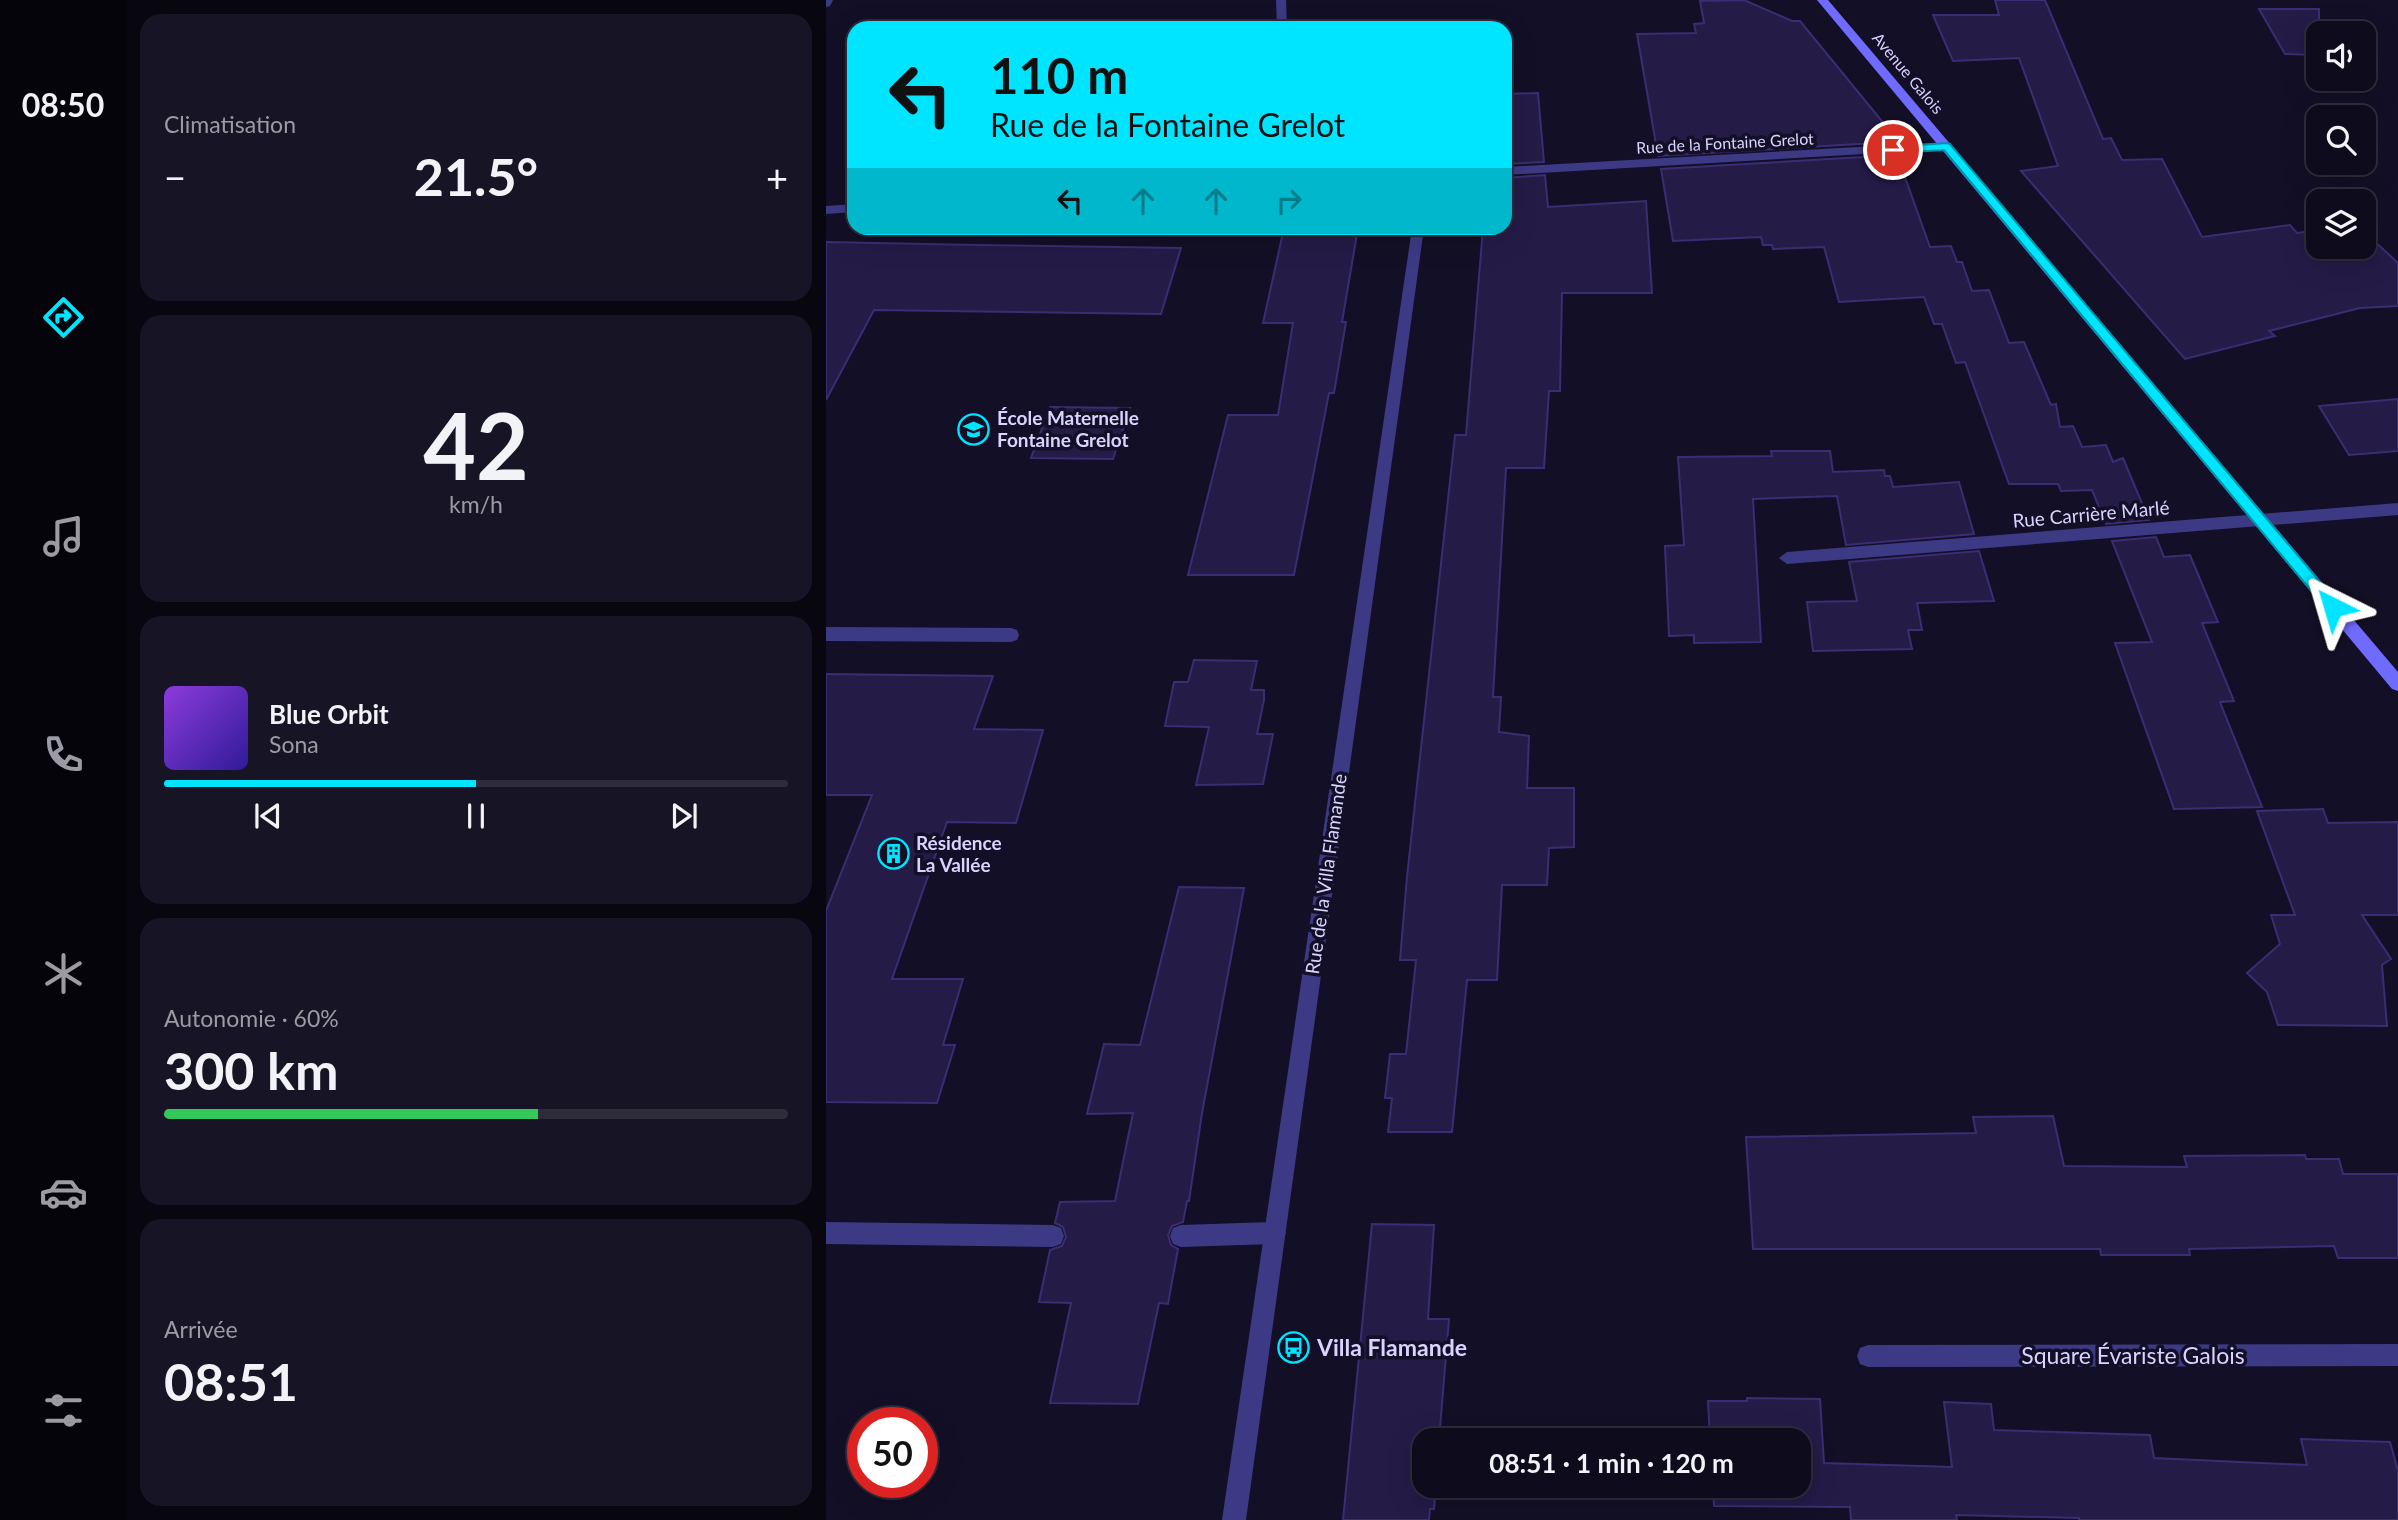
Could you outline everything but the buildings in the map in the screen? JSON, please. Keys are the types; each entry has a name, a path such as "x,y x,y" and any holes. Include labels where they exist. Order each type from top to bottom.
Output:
{"main road":[{"name":"Avenue Galois","path":"1822,0 2398,684"}],"street":[{"path":"1281,0 1282,21"},
{"name":"Rue de la Fontaine Grelot","path":"1512,171 1947,146"},
{"path":"826,210 847,208"},
{"name":"Rue de la Villa Flamande","path":"1234,1520 1417,235"},
{"name":"Rue Carrière Marlé","path":"1787,558 2398,509"},
{"path":"826,634 1011,635"},
{"path":"826,1233 1053,1236"},
{"path":"1181,1236 1275,1233"},
{"name":"Square Évariste Galois","path":"1868,1356 2398,1355"}],"place":[{"name":"École Maternelle Fontaine Grelot","path":"974,429"},
{"name":"Résidence La Vallée","path":"893,854"},
{"name":"Villa Flamande","path":"1294,1348"}],"route":[{"path":"1893,150 1947,146 2333,607"}]}
